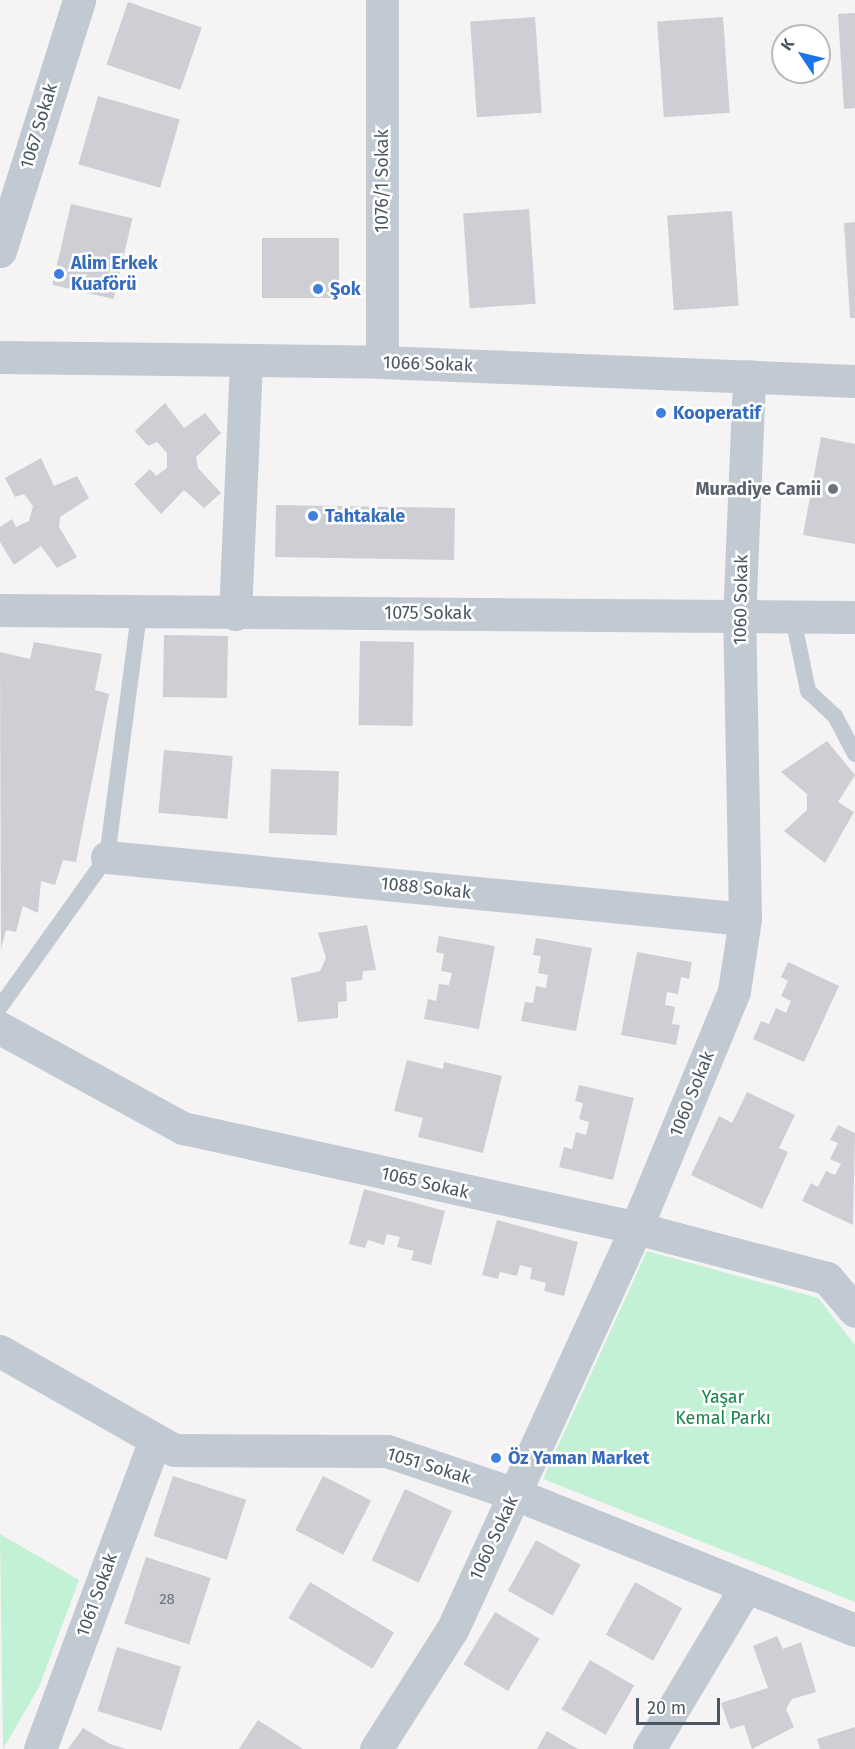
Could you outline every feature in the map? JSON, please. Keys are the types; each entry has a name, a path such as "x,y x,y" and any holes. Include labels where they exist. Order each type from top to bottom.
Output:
{"street":[{"name":"1067 Sokak","path":"0,251 79,0"},
{"name":"1076/1 Sokak","path":"382,0 382,362"},
{"name":"1066 Sokak","path":"0,357 382,362 855,381"},
{"path":"235,614 246,361"},
{"name":"1060 Sokak","path":"376,1749 453,1628 636,1228 734,991 745,919 739,619 749,376"},
{"name":"1075 Sokak","path":"0,610 139,614 739,619 855,617"},
{"name":"1088 Sokak","path":"107,857 745,919"},
{"name":"1065 Sokak","path":"0,1028 183,1128 636,1228 827,1278 853,1304"},
{"name":"1051 Sokak","path":"0,1351 174,1450 387,1451 515,1494 855,1630"},
{"name":"1061 Sokak","path":"40,1749 155,1440"},
{"path":"649,1749 746,1587"}],"lane":[{"path":"0,1007 107,857 139,614"},
{"path":"794,618 808,691 835,716 855,754"}],"green space":[{"name":"Yaşar Kemal Parkı","path":"647,1251 818,1298 855,1345 855,1602 543,1479"},
{"path":"0,1534 79,1580 39,1687 3,1749"}],"building":[{"path":"128,2 202,27 180,90 107,64"},
{"path":"855,13 855,108 844,109 838,14"},
{"path":"535,17 542,113 477,117 470,22"},
{"path":"723,17 730,113 664,117 657,22"},
{"path":"98,96 180,119 160,188 78,164"},
{"path":"71,204 132,218 114,299 52,285"},
{"path":"529,209 536,304 470,308 463,214"},
{"path":"732,211 739,306 674,310 667,216"},
{"path":"855,222 855,318 850,318 844,223"},
{"path":"262,238 339,238 339,298 262,298"},
{"path":"165,403 184,428 205,413 221,433 196,457 198,468 221,493 204,508 184,490 161,514 134,484 150,469 156,476 167,468 167,453 157,442 148,446 135,431"},
{"name":"Muradiye Camii","path":"821,437 855,444 855,544 803,535"},
{"path":"41,458 54,486 77,476 89,498 60,517 59,527 77,557 57,568 41,546 14,565 0,542 0,527 12,519 16,527 29,521 33,506 24,494 15,497 5,478"},
{"path":"276,505 455,508 454,560 275,557"},
{"path":"164,635 228,636 227,698 163,697"},
{"path":"360,641 414,642 413,726 359,725"},
{"path":"34,642 102,654 95,690 109,694 76,862 63,860 55,885 41,881 38,913 23,906 16,932 6,930 1,949 0,652 30,659"},
{"path":"827,741 855,775 838,802 854,812 825,863 784,831 807,810 807,794 781,772"},
{"path":"164,750 233,756 227,819 159,813"},
{"path":"271,769 339,771 337,835 269,833"},
{"path":"367,925 376,970 363,971 362,980 346,982 347,1001 338,1002 338,1018 298,1022 291,978 320,971 326,958 318,933"},
{"path":"439,936 495,946 479,1029 424,1019 428,999 436,1001 439,984 449,985 452,973 441,971 444,954 436,952"},
{"path":"536,938 592,948 576,1031 521,1021 525,1002 533,1003 536,986 546,988 548,975 538,973 541,956 533,955"},
{"path":"637,952 692,962 689,979 681,977 678,994 667,992 665,1005 675,1007 672,1024 680,1025 676,1045 621,1035"},
{"path":"788,962 839,986 804,1062 753,1039 761,1021 769,1024 776,1008 786,1013 791,1001 781,996 788,981 781,977"},
{"path":"407,1060 443,1069 444,1062 502,1076 483,1153 418,1137 423,1118 394,1111"},
{"path":"579,1085 634,1098 613,1180 559,1167 564,1147 572,1149 576,1132 586,1135 589,1122 579,1119 583,1103 575,1101"},
{"path":"747,1092 795,1115 779,1148 788,1152 762,1209 691,1175 719,1116 732,1123"},
{"path":"838,1125 855,1133 853,1225 802,1201 811,1183 818,1187 826,1171 835,1175 841,1164 830,1159 838,1143 830,1140"},
{"path":"364,1189 445,1211 431,1265 411,1260 414,1251 397,1247 400,1237 387,1234 384,1245 368,1240 365,1248 349,1244"},
{"path":"497,1220 578,1242 564,1296 544,1291 546,1283 530,1279 532,1268 520,1265 517,1276 500,1272 498,1279 482,1275"},
{"path":"173,1476 246,1500 227,1560 154,1536"},
{"path":"323,1476 371,1501 343,1555 295,1530"},
{"path":"405,1489 452,1511 419,1583 372,1561"},
{"path":"536,1540 581,1565 552,1615 508,1591"},
{"path":"146,1557 211,1578 189,1645 124,1624"},
{"path":"310,1582 394,1632 372,1668 288,1618"},
{"path":"635,1582 682,1608 653,1661 606,1634"},
{"path":"495,1612 540,1639 508,1691 464,1664"},
{"path":"777,1636 783,1649 801,1642 816,1692 792,1699 786,1709 794,1727 752,1749 744,1725 730,1729 721,1703 768,1688 753,1646"},
{"path":"117,1647 181,1667 161,1731 97,1711"},
{"path":"590,1660 634,1686 606,1735 562,1709"},
{"path":"258,1720 303,1749 239,1749"},
{"path":"855,1727 855,1749 820,1749 817,1739"},
{"path":"83,1728 110,1744 126,1749 68,1749"},
{"path":"547,1731 578,1749 537,1749"}],"place":[{"name":"Alim Erkek Kuaförü","path":"59,274"},
{"name":"Şok","path":"318,289"},
{"name":"Kooperatif","path":"661,413"},
{"name":"Muradiye Camii","path":"833,489"},
{"name":"Tahtakale","path":"313,516"},
{"name":"Öz Yaman Market","path":"496,1458"}]}
